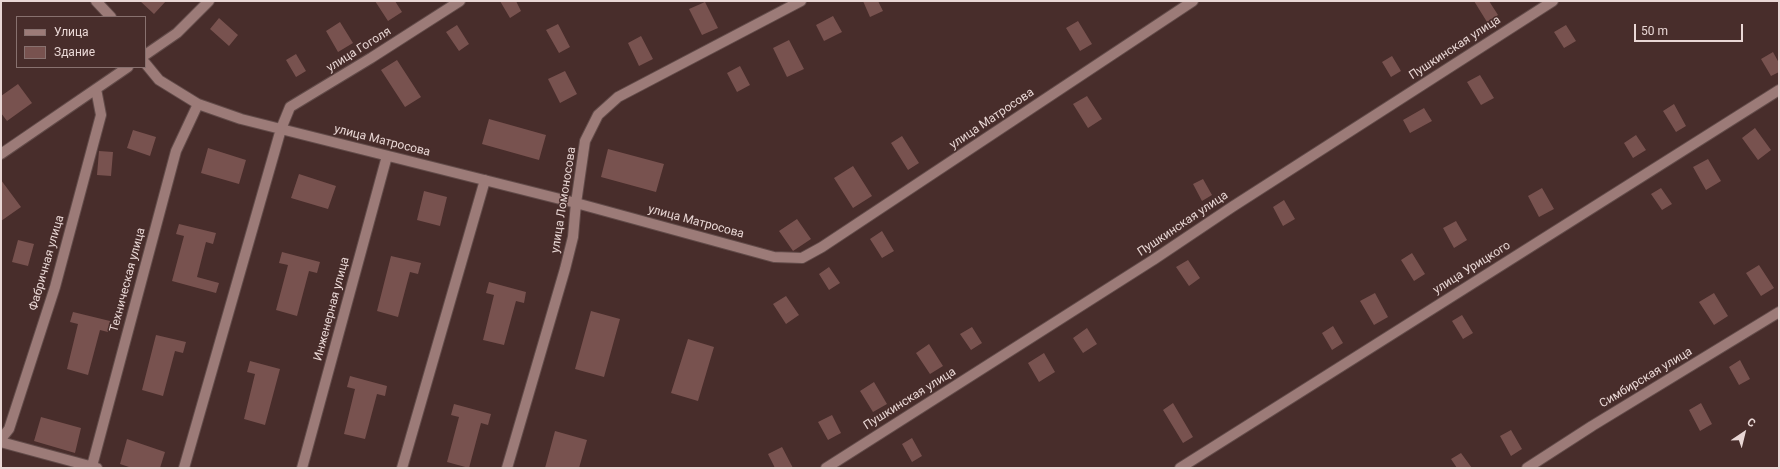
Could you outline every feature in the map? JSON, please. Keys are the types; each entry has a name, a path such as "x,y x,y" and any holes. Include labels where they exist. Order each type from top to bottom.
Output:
{"street":[{"path":"96,1 110,16"},
{"path":"146,54 177,33 209,1"},
{"name":"улица Гоголя","path":"281,129 290,107 371,58 460,1"},
{"name":"улица Ломоносова","path":"507,468 573,238 576,203 586,141 598,115 618,97 801,1"},
{"name":"улица Матросова","path":"146,63 158,80 198,104 241,120 576,203 774,257 802,258 822,247 1193,1"},
{"name":"Пушкинская улица","path":"826,468 1147,264 1232,207 1553,1"},
{"path":"1,154 127,68"},
{"name":"Фабричная улица","path":"1,441 9,429 55,287 101,115 96,89"},
{"name":"улица Урицкого","path":"1180,468 1779,90"},
{"name":"Техническая улица","path":"94,467 176,151 198,104"},
{"path":"184,468 281,129"},
{"name":"Инженерная улица","path":"302,468 387,156"},
{"path":"402,468 485,180"},
{"name":"Симбирская улица","path":"1527,468 1592,426 1779,312"},
{"path":"1,441 94,467"}],"building":[{"path":"140,1 166,1 154,14"},
{"path":"375,1 395,1 402,12 388,21"},
{"path":"500,1 516,1 521,11 510,18"},
{"path":"863,1 878,1 883,11 870,17"},
{"path":"1474,1 1489,1 1498,15 1487,22"},
{"path":"705,2 718,28 702,35 689,9"},
{"path":"833,16 842,32 824,41 816,25"},
{"path":"219,18 238,35 229,46 210,29"},
{"path":"1078,21 1092,44 1080,51 1066,28"},
{"path":"340,22 353,43 338,52 326,31"},
{"path":"558,24 570,47 559,53 546,30"},
{"path":"457,25 469,44 459,51 446,32"},
{"path":"1566,25 1576,41 1564,48 1554,32"},
{"path":"641,36 653,59 639,66 628,43"},
{"path":"789,40 804,69 787,77 773,48"},
{"path":"1773,52 1779,63 1779,72 1771,76 1761,59"},
{"path":"296,54 306,71 296,77 286,60"},
{"path":"1392,56 1401,71 1391,77 1382,62"},
{"path":"397,60 421,97 405,107 381,70"},
{"path":"740,66 750,85 737,92 727,73"},
{"path":"565,71 577,94 560,103 548,79"},
{"path":"1480,75 1494,98 1481,105 1467,82"},
{"path":"18,84 32,103 7,121 1,113 1,96"},
{"path":"1087,96 1102,119 1088,128 1073,104"},
{"path":"1674,104 1686,126 1676,132 1663,111"},
{"path":"1424,108 1432,121 1410,133 1403,120"},
{"path":"489,119 546,135 539,160 482,144"},
{"path":"1755,128 1771,150 1758,160 1742,138"},
{"path":"133,130 156,137 150,156 127,148"},
{"path":"1636,135 1646,150 1633,158 1624,143"},
{"path":"902,136 919,163 908,170 891,143"},
{"path":"208,148 246,160 239,184 201,173"},
{"path":"608,149 664,164 656,192 601,177"},
{"path":"99,151 113,152 111,176 97,175"},
{"path":"1708,159 1721,181 1706,190 1693,167"},
{"path":"853,166 872,196 853,208 834,178"},
{"path":"299,174 336,186 328,209 291,198"},
{"path":"1203,179 1212,195 1202,201 1193,184"},
{"path":"1,180 21,207 1,221"},
{"path":"1542,188 1554,209 1539,217 1528,196"},
{"path":"1661,188 1672,204 1662,210 1651,194"},
{"path":"424,191 447,197 440,226 417,220"},
{"path":"1284,200 1295,219 1283,226 1273,207"},
{"path":"797,219 811,239 793,251 779,231"},
{"path":"1456,221 1467,240 1454,248 1443,228"},
{"path":"179,224 216,233 213,244 206,242 197,277 219,283 216,293 172,281 184,236 176,234"},
{"path":"882,231 894,251 882,258 870,239"},
{"path":"18,240 34,244 28,266 12,262"},
{"path":"282,252 320,262 317,273 309,271 297,316 276,310 288,265 279,263"},
{"path":"1412,253 1425,274 1414,281 1401,260"},
{"path":"391,256 421,263 418,274 410,272 398,317 377,311"},
{"path":"1188,260 1200,278 1189,286 1176,267"},
{"path":"1759,265 1774,288 1761,296 1746,273"},
{"path":"829,267 840,283 829,290 819,274"},
{"path":"489,282 526,292 524,303 516,301 504,345 483,340 494,295 486,293"},
{"path":"1375,293 1388,317 1374,325 1360,301"},
{"path":"1714,293 1728,316 1714,325 1699,302"},
{"path":"786,296 799,315 786,324 773,304"},
{"path":"591,311 620,319 604,377 575,369"},
{"path":"73,312 110,321 108,332 100,330 88,375 67,369 78,324 70,322"},
{"path":"1462,315 1473,333 1463,339 1452,321"},
{"path":"1333,326 1343,343 1332,350 1322,333"},
{"path":"972,327 982,343 971,350 960,334"},
{"path":"1087,328 1097,344 1083,353 1073,338"},
{"path":"156,335 186,342 183,353 175,351 163,396 142,390"},
{"path":"688,339 714,347 698,401 671,393"},
{"path":"929,344 943,366 930,374 916,353"},
{"path":"1044,353 1055,372 1039,382 1028,363"},
{"path":"1740,360 1750,379 1739,385 1729,367"},
{"path":"250,361 280,369 265,425 244,419 255,374 247,372"},
{"path":"350,376 387,386 385,396 377,394 365,439 344,434 355,389 347,387"},
{"path":"874,382 887,404 873,412 860,391"},
{"path":"1173,403 1193,437 1183,443 1163,410"},
{"path":"1701,403 1712,424 1700,431 1689,410"},
{"path":"454,404 491,414 488,425 481,423 469,468 447,462 459,417 451,415"},
{"path":"832,415 841,433 828,440 818,422"},
{"path":"41,417 81,428 75,453 34,441"},
{"path":"1511,430 1522,449 1511,456 1500,436"},
{"path":"555,431 587,440 579,468 545,468"},
{"path":"912,438 922,456 912,462 902,444"},
{"path":"127,439 165,452 160,468 132,468 120,464"},
{"path":"782,447 793,468 775,468 768,454"},
{"path":"1461,453 1472,468 1457,468 1451,459"}]}
